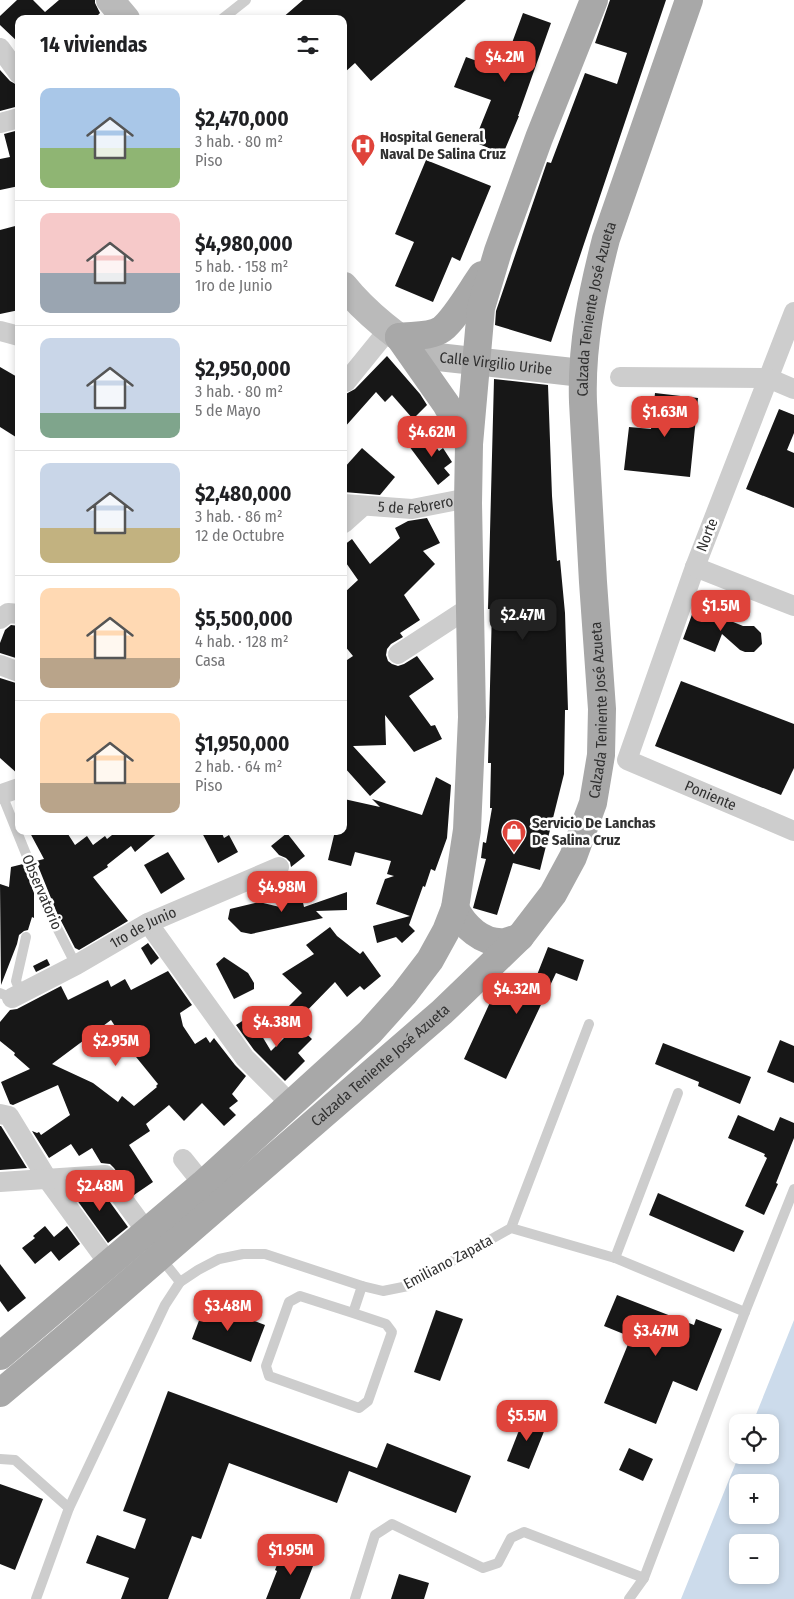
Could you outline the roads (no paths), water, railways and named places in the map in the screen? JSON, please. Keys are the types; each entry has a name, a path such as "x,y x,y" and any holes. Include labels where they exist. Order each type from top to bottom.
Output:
{"main road":[{"name":"Calzada Teniente José Azueta","path":"0,1356 203,1184 370,1032 404,994 430,960 446,931 455,908 468,821 472,717 468,498 469,444 480,308 498,250 594,0"},
{"name":"Calzada Teniente José Azueta","path":"0,1393 442,1012 520,937 553,894 573,857 593,803 601,754 602,709 582,373 585,338 596,276 606,239 689,0"},
{"path":"394,333 429,334 442,329 456,313 498,250"},
{"path":"394,333 446,404 469,444"},
{"path":"455,908 461,920 468,927 486,938 504,942 520,937"}],"street":[{"path":"110,0 123,15"},
{"path":"0,48 15,69"},
{"path":"0,123 15,119"},
{"name":"Calle Virgilio Uribe","path":"347,290 358,304 394,333 429,356 582,373"},
{"name":"Norte","path":"627,760 695,567 794,312"},
{"path":"0,331 15,335"},
{"path":"347,381 394,333"},
{"path":"620,377 768,378 794,389"},
{"name":"5 de Febrero","path":"347,517 353,505 412,510 468,498"},
{"path":"695,567 794,606"},
{"path":"398,654 470,607"},
{"path":"0,619 8,613 15,614"},
{"path":"0,665 15,671"},
{"name":"Poniente","path":"627,760 794,831"},
{"name":"1ro de Junio","path":"11,994 76,965 148,923 279,867"},
{"path":"148,923 245,1058 291,1104"},
{"path":"0,1114 8,1116 48,1180 109,1264"},
{"path":"183,1159 203,1184"},
{"path":"0,1182 105,1175 147,1232"}],"lane":[{"path":"227,15 246,0"},
{"name":"Observatorio","path":"7,790 15,813"},
{"name":"Observatorio","path":"23,835 51,916 76,965"},
{"path":"11,994 16,981 26,937"},
{"path":"511,1228 589,1024"},
{"path":"615,1258 678,1093"},
{"path":"629,1599 644,1578 794,1189"},
{"name":"Emiliano Zapata","path":"180,1282 219,1259 243,1254 266,1254 362,1286 383,1291 408,1286 511,1228 615,1258 745,1312"},
{"path":"36,1599 69,1508 165,1304 180,1282 159,1256"},
{"path":"353,1314 362,1286"},
{"path":"300,1296 353,1314 386,1324 392,1332 368,1401 359,1408 269,1376 266,1366 290,1302 300,1296"},
{"path":"0,1459 15,1460 69,1508"},
{"path":"355,1599 375,1535 392,1524 483,1568 498,1564 511,1538 524,1532 644,1578"}],"water":[{"path":"794,1320 794,1599 681,1599 729,1480 729,1524 779,1524 779,1474 731,1474 735,1464 779,1464 779,1414 756,1414"}],"place":[{"name":"Hospital General Naval De Salina Cruz","path":"363,167"},
{"name":"Servicio De Lanchas De Salina Cruz","path":"514,853"}]}
